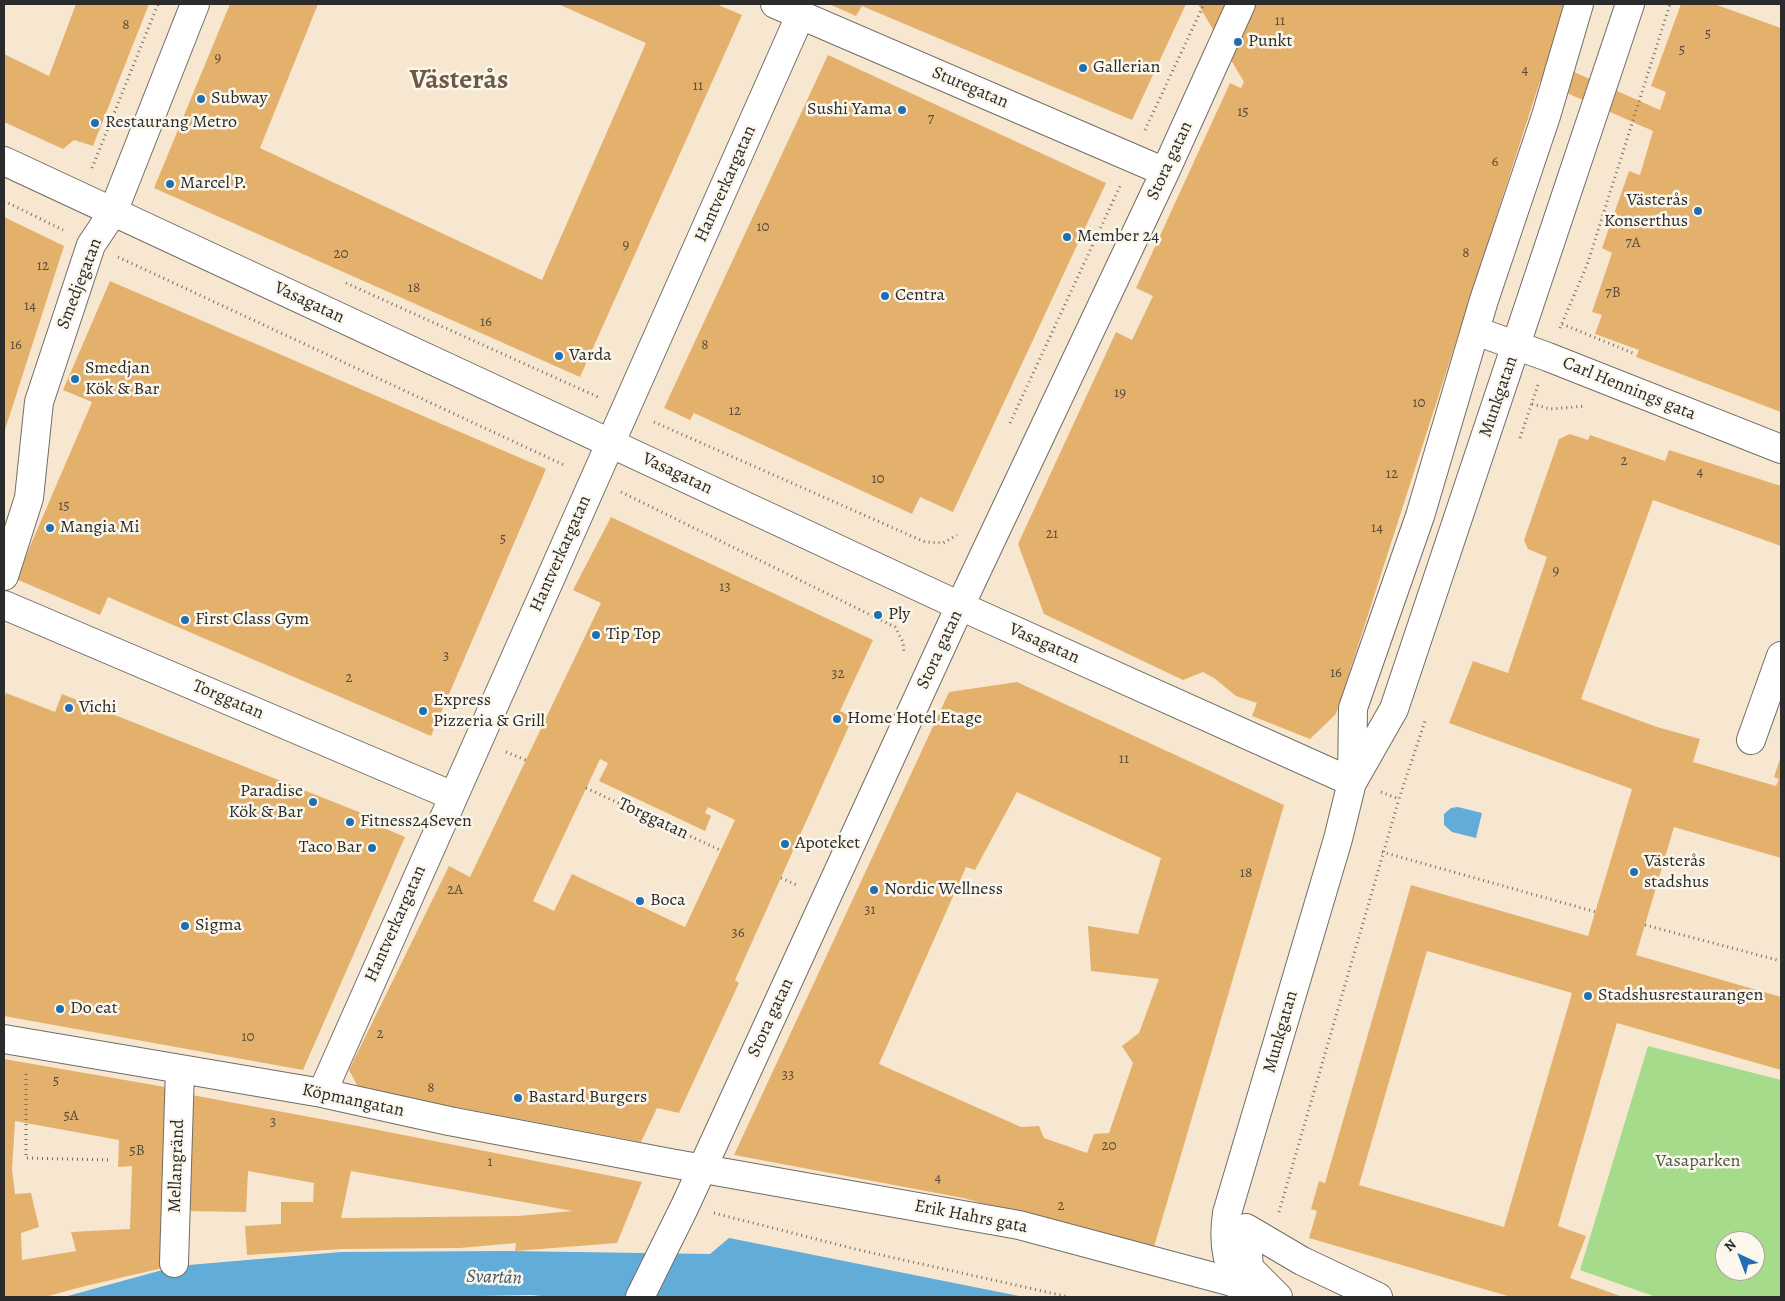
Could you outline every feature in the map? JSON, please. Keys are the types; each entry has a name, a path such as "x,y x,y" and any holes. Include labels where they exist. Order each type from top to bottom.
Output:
{"street":[{"name":"Smedjegatan","path":"4,576 29,498 39,402 92,244 113,212 195,4"},
{"name":"Sturegatan","path":"775,4 1165,172"},
{"name":"Stora gatan","path":"640,1297 702,1168 960,606 1165,172 1241,4"},
{"name":"Munkgatan","path":"1240,1290 1226,1256 1224,1234 1227,1213 1338,839 1352,782 1353,708 1420,516 1484,300 1546,116 1580,4"},
{"name":"Munkgatan","path":"1352,782 1394,709 1630,4"},
{"name":"Hantverkargatan","path":"322,1093 800,16"},
{"name":"Vasagatan","path":"4,161 960,606 1352,782"},
{"name":"Carl Hennings gata","path":"1476,331 1548,357 1781,450"},
{"name":"Torggatan","path":"4,605 453,796"},
{"path":"1751,740 1781,656"},
{"name":"Köpmangatan","path":"15,1041 322,1093 450,1121 702,1168"},
{"name":"Mellangränd","path":"174,1263 180,1069"},
{"name":"Erik Hahrs gata","path":"702,1168 1019,1225 1240,1290"},
{"path":"1278,1297 1249,1268 1246,1228 1302,1261 1378,1297"},
{"path":"1283,1297 1288,1291 1296,1297"}],"path":[{"path":"124,183 92,168 158,4"},
{"path":"1007,428 1204,4"},
{"path":"1519,440 1548,357 1586,265 1670,4"},
{"path":"339,280 924,542 942,543 957,536 961,527"},
{"path":"1562,324 1635,354"},
{"path":"1276,1221 1382,852 1427,716"},
{"path":"1352,782 1399,799"},
{"name":"Torggatan","path":"586,788 720,850"},
{"path":"1382,852 1596,912"},
{"path":"781,878 800,887"},
{"path":"1645,925 1781,961"},
{"path":"15,1041 26,1158 109,1160"},
{"path":"681,1213 1070,1297"}],"green space":[{"name":"Vasaparken","path":"1648,1046 1781,1080 1781,1297 1656,1297 1580,1270"}],"water":[{"path":"1458,807 1482,813 1476,838 1452,832 1444,825 1444,814 1451,808"},
{"name":"Svartån","path":"729,1238 1024,1297 552,1297 531,1295 427,1297 64,1297 177,1266 341,1252 508,1251 710,1254"}],"building":[{"path":"76,4 149,4 93,146 74,140 63,149 4,122 4,54 49,76"},
{"path":"230,4 318,4 260,148 542,280 646,43 558,4 716,4 742,15 580,377 154,188"},
{"name":"Gallerian","path":"829,4 1186,4 1132,120 862,6 856,16"},
{"name":"Punkt","path":"1198,4 1565,4 1547,60 1660,110 1666,92 1651,86 1681,4 1714,4 1781,28 1781,412 1636,357 1639,350 1595,334 1602,315 1592,312 1612,253 1602,248 1629,171 1640,175 1653,131 1540,81 1336,714 1310,739 1252,716 1257,703 1236,696 1214,678 1203,672 1183,680 1044,614 1018,544 1116,332 1132,340 1153,296 1136,288 1230,83 1241,88 1244,82"},
{"name":"Centra","path":"828,55 1106,183 953,512 920,497 912,514 694,413 690,420 664,408"},
{"path":"4,217 64,246 4,433"},
{"path":"110,281 546,469 431,736 108,597 100,615 16,579 92,402 63,390"},
{"name":"Västerås stadshus","path":"1570,434 1588,440 1590,435 1665,461 1669,450 1781,486 1781,546 1653,500 1581,699 1657,727 1700,739 1693,762 1776,786 1779,779 1774,777 1781,756 1781,858 1674,827 1636,955 1781,997 1781,1070 1617,1023 1558,1226 1586,1236 1570,1278 1623,1297 1511,1297 1309,1238 1317,1211 1311,1209 1319,1181 1325,1183 1411,885 1588,936 1632,789 1449,723 1473,661 1508,673 1547,557 1528,549 1524,540 1559,439","holes":["1427,951 1572,993 1504,1227 1359,1185"]},
{"path":"611,517 873,640 840,711 853,717 735,980 739,983 679,1113 657,1108 641,1142 359,1089 349,1070 449,866 470,877 601,603 573,590","holes":["600,759 608,763 599,781 705,831 711,816 705,813 708,807 735,820 685,927 572,874 554,911 533,901"]},
{"path":"1017,682 1284,805 1153,1250 963,1198 734,1155 949,692","holes":["1017,792 1161,858 1138,934 1088,926 1091,971 1159,979 1139,1033 1122,1046 1133,1063 1109,1133 1094,1134 1087,1153 1044,1138 1039,1126 1021,1127 879,1064 966,867 975,870"]},
{"name":"Sigma","path":"6,693 55,712 62,694 374,818 372,823 405,837 303,1070 4,1016 4,699"},
{"path":"4,1059 171,1088 163,1268 45,1297 4,1297","holes":["15,1121 119,1140 118,1167 132,1166 130,1229 71,1232 76,1251 22,1260 21,1233 39,1227 31,1193 15,1194 12,1169"]},
{"path":"192,1095 642,1182 617,1243 515,1251 516,1243 460,1248 342,1249 247,1255 245,1226 281,1224 281,1202 313,1202 314,1183 248,1171 246,1212 185,1211","holes":["351,1171 573,1211 518,1216 341,1218"]}],"place":[{"name":"Punkt","path":"1238,42"},
{"name":"Gallerian","path":"1083,68"},
{"name":"Subway","path":"201,99"},
{"name":"Sushi Yama","path":"902,110"},
{"name":"Restaurang Metro","path":"95,123"},
{"name":"Marcel P.","path":"170,184"},
{"name":"Västerås Konserthus","path":"1698,211"},
{"name":"Member 24","path":"1067,237"},
{"name":"Centra","path":"885,296"},
{"name":"Varda","path":"559,356"},
{"name":"Smedjan Kök & Bar","path":"75,379"},
{"name":"Mangia Mi","path":"50,528"},
{"name":"Ply","path":"878,615"},
{"name":"First Class Gym","path":"185,620"},
{"name":"Tip Top","path":"596,635"},
{"name":"Vichi","path":"69,708"},
{"name":"Express Pizzeria & Grill","path":"423,711"},
{"name":"Home Hotel Etage","path":"837,719"},
{"name":"Paradise Kök & Bar","path":"313,802"},
{"name":"Fitness24Seven","path":"350,822"},
{"name":"Apoteket","path":"785,844"},
{"name":"Taco Bar","path":"372,848"},
{"name":"Västerås stadshus","path":"1634,872"},
{"name":"Nordic Wellness","path":"874,890"},
{"name":"Boca","path":"640,901"},
{"name":"Sigma","path":"185,926"},
{"name":"Stadshusrestaurangen","path":"1588,996"},
{"name":"Do eat","path":"60,1009"},
{"name":"Bastard Burgers","path":"518,1098"}],"district":[{"name":"Västerås","path":"459,81"}]}
